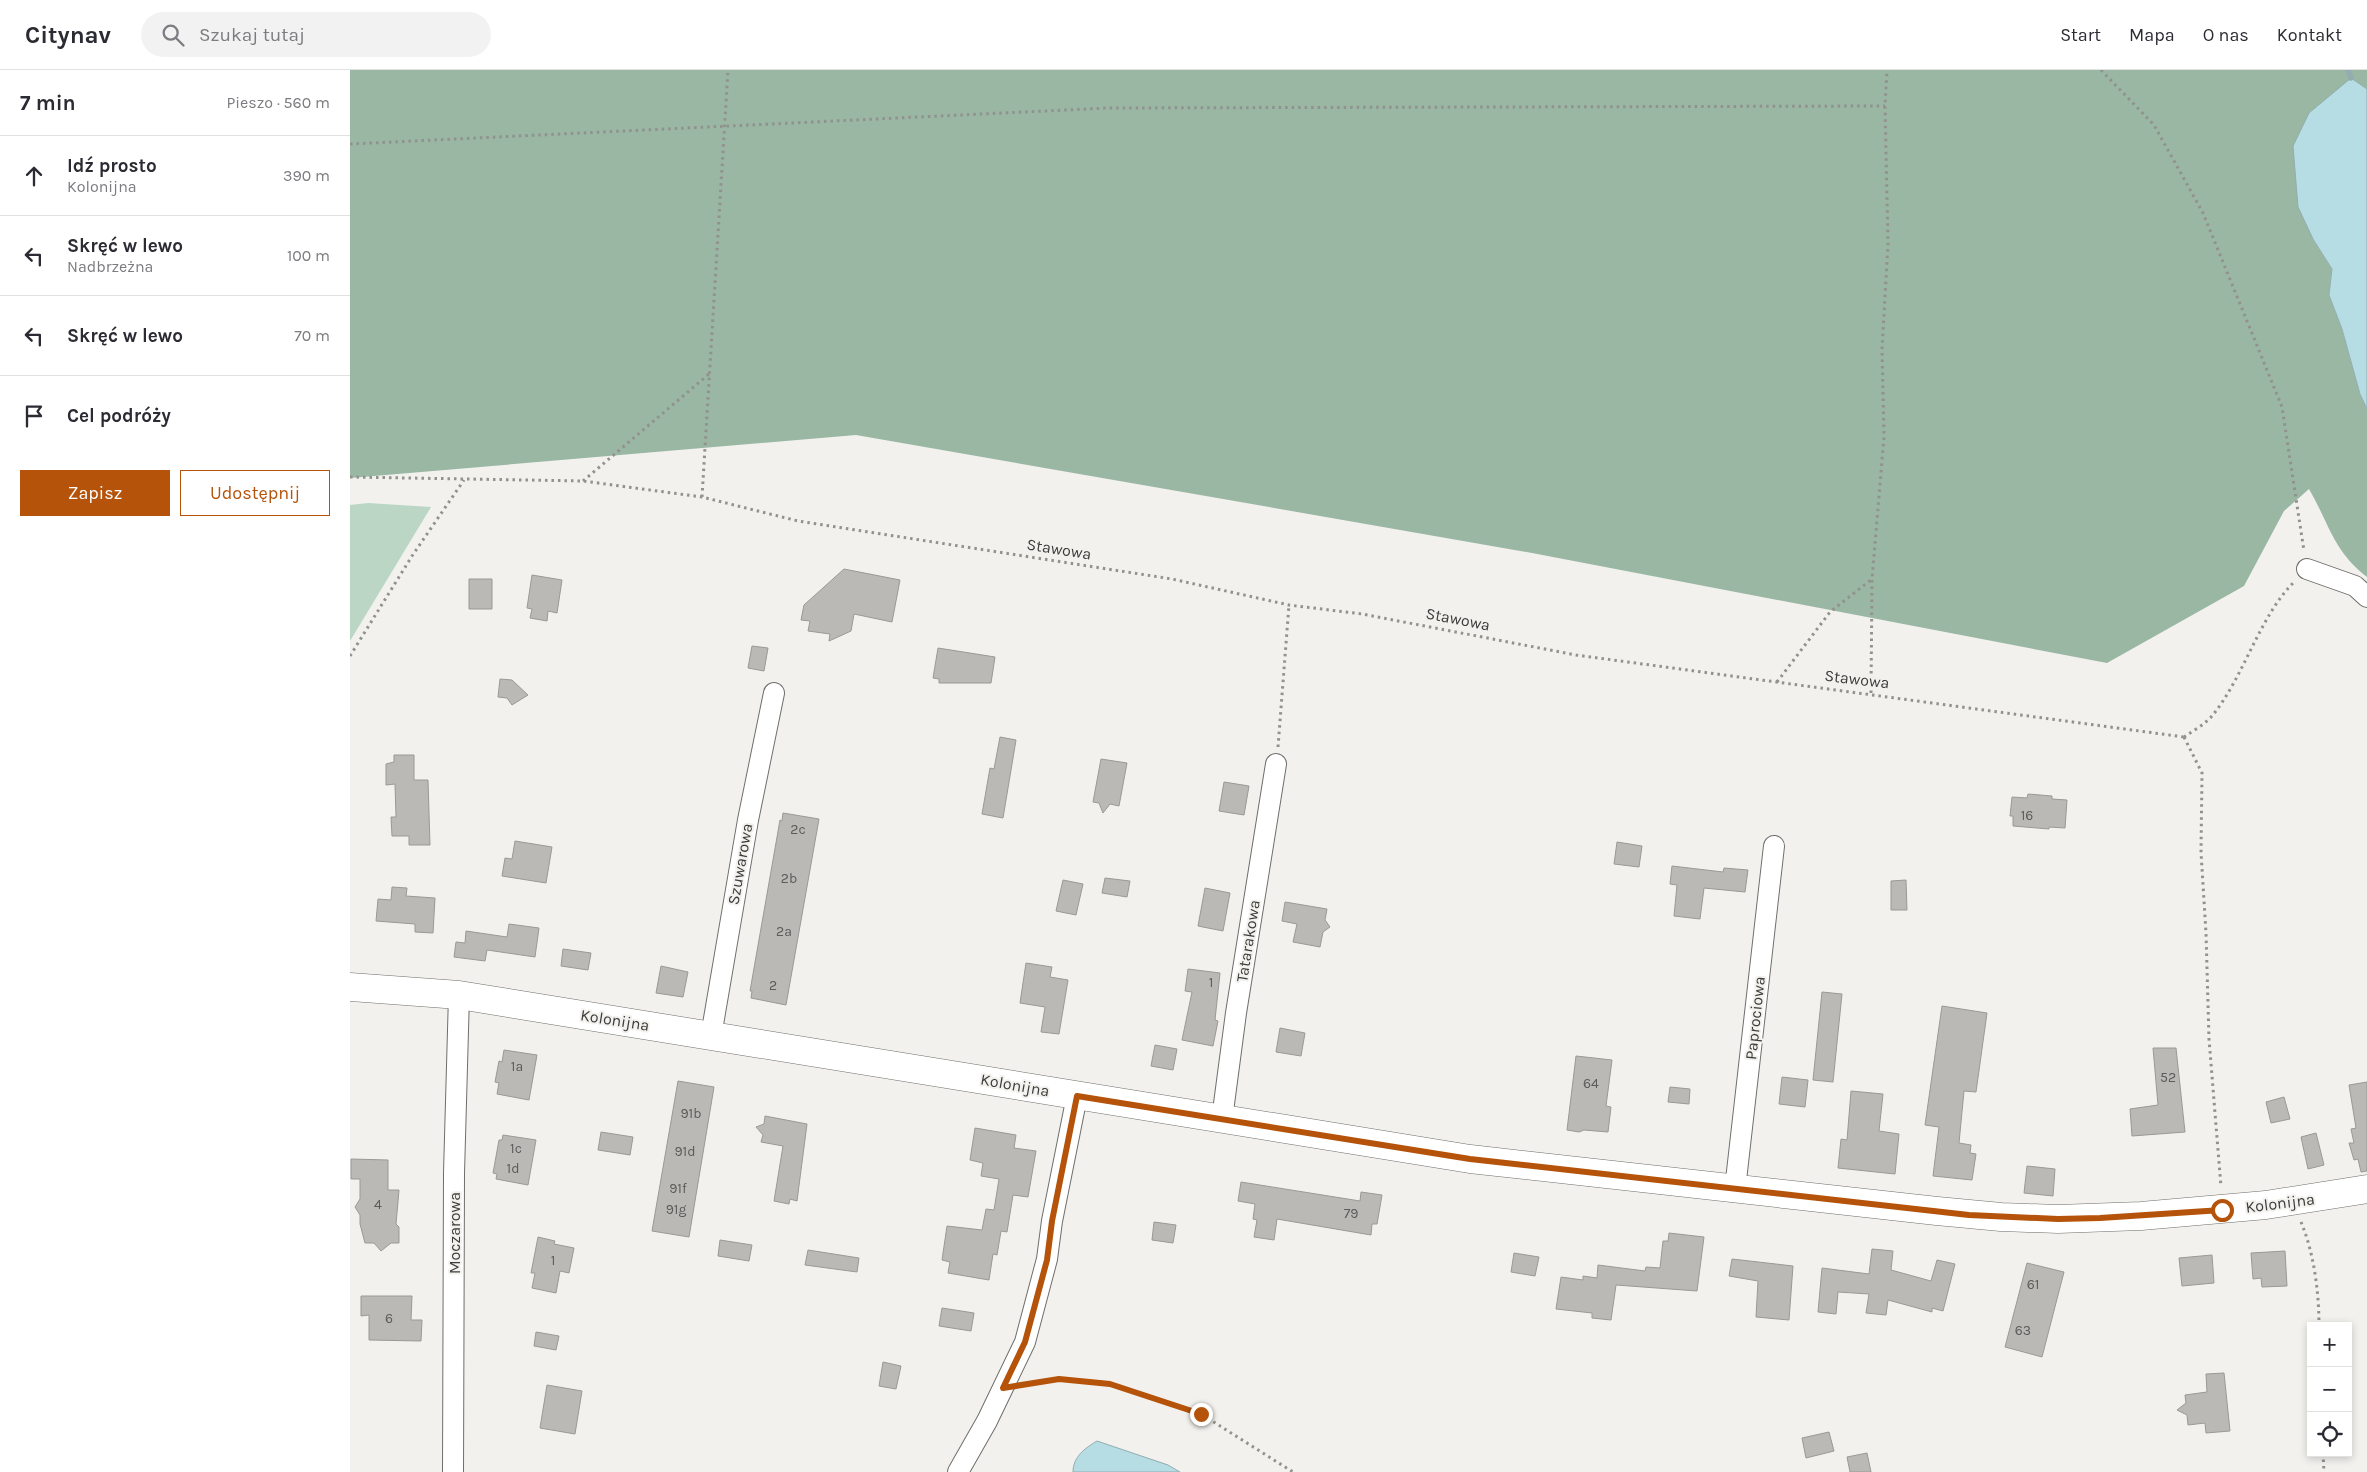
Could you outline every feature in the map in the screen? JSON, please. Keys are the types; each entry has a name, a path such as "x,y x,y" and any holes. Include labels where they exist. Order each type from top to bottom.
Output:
{"street":[{"path":"2306,569 2355,586 2367,597"},
{"name":"Szuwarowa","path":"711,1036 748,820 774,693"},
{"name":"Tatarakowa","path":"1222,1119 1236,1013 1276,764"},
{"name":"Paprociowa","path":"1735,1190 1774,846"},
{"name":"Kolonijna","path":"350,987 459,995 1470,1159 1735,1190 2001,1217 2100,1218 2222,1210 2290,1202 2367,1189"},
{"name":"Moczarowa","path":"453,1472 454,1173 459,995"},
{"path":"958,1472 988,1421 1025,1342 1047,1260 1052,1221 1077,1096"}],"path":[{"path":"702,497 728,70"},
{"path":"1870,693 1872,579 1884,437 1882,348 1888,244 1885,106 1888,70"},
{"path":"2101,70 2154,125 2203,213 2282,407 2306,569 2282,594 2247,659 2211,717 2184,737 2202,773 2201,852 2206,933 2209,1039 2222,1210"},
{"path":"350,144 1108,108 1885,106"},
{"path":"583,481 709,374"},
{"name":"Stawowa","path":"350,477 583,481 702,497 798,521 1172,579 1289,605 1362,614 1576,654 1776,683 1870,693 2184,737"},
{"path":"350,656 412,556 465,480"},
{"path":"1776,683 1830,612 1872,579"},
{"path":"1276,764 1289,605"},
{"path":"2290,1202 2297,1211 2307,1237 2319,1306 2319,1322"},
{"path":"1003,1388 1059,1379 1110,1384 1201,1414 1293,1472"},
{"path":"2323,1457 2324,1472"}],"green space":[{"path":"350,70 2367,70 2367,89 2351,79 2309,113 2313,239 2332,269 2329,295 2342,329 2360,394 2367,409 2367,577 2346,557 2339,547 2309,489 2284,511 2244,586 2107,663 1532,553 856,435 350,478"},
{"path":"368,503 431,507 350,641 350,505"}],"water":[{"path":"2351,78 2367,89 2367,409 2360,394 2342,329 2329,295 2332,269 2313,239 2298,207 2293,146 2309,113"},
{"path":"1097,1441 1168,1465 1180,1472 1073,1472 1077,1457"}],"building":[{"path":"844,569 900,580 892,622 854,614 851,631 829,641 830,634 808,631 810,621 801,620 804,605"},
{"path":"532,575 562,580 557,613 548,611 547,621 530,618 532,609 527,608"},
{"path":"469,579 492,579 492,609 469,609"},
{"path":"752,646 768,648 764,671 748,668"},
{"path":"938,648 995,657 991,683 939,683 939,679 933,678"},
{"path":"500,679 512,680 528,695 512,705 507,698 498,697"},
{"path":"1000,737 1016,740 1003,818 982,814 990,768 994,769"},
{"path":"394,755 414,755 414,780 428,780 430,845 409,845 409,836 392,836 391,817 396,817 395,784 386,785 386,764 394,762"},
{"path":"1101,759 1127,763 1119,806 1110,804 1103,813 1099,803 1093,802"},
{"path":"1224,782 1249,786 1244,815 1219,811"},
{"path":"2028,794 2052,796 2052,799 2067,800 2065,828 2049,827 2049,829 2013,826 2013,816 2010,816 2012,797 2027,798"},
{"path":"783,813 819,819 786,1005 751,998 752,991 750,991 780,820 782,821"},
{"path":"515,841 552,847 546,883 502,876 505,858 512,859"},
{"path":"1617,842 1642,846 1639,867 1614,864"},
{"path":"1672,866 1723,872 1724,868 1748,870 1745,892 1704,888 1700,919 1674,916 1677,885 1670,884"},
{"path":"1105,878 1130,881 1127,897 1102,893"},
{"path":"1063,880 1083,884 1076,915 1056,911"},
{"path":"1906,880 1907,910 1891,910 1891,881"},
{"path":"392,887 407,888 406,896 435,898 433,933 415,932 415,924 376,921 378,899 391,900"},
{"path":"1205,888 1230,893 1223,931 1198,926"},
{"path":"1285,902 1327,909 1325,920 1330,927 1323,932 1320,947 1293,942 1297,924 1282,921"},
{"path":"509,924 539,928 535,957 487,950 485,961 454,957 456,942 465,943 466,931 507,937"},
{"path":"563,949 591,953 588,970 561,966"},
{"path":"1026,963 1052,967 1050,977 1068,980 1059,1034 1041,1032 1045,1007 1020,1003"},
{"path":"661,966 688,972 683,997 656,993"},
{"path":"1188,969 1220,973 1215,1020 1218,1021 1213,1046 1182,1040 1192,992 1185,991"},
{"path":"1822,992 1842,994 1833,1082 1813,1080"},
{"path":"1942,1006 1987,1013 1976,1092 1964,1091 1959,1143 1971,1145 1970,1153 1976,1154 1972,1180 1933,1176 1939,1127 1925,1125"},
{"path":"1280,1028 1305,1033 1301,1056 1276,1052"},
{"path":"1155,1045 1177,1049 1173,1070 1151,1066"},
{"path":"2153,1048 2176,1048 2185,1132 2132,1136 2130,1109 2158,1105"},
{"path":"504,1050 537,1055 529,1100 497,1094 499,1083 495,1082 499,1061 502,1062"},
{"path":"1576,1056 1612,1060 1606,1106 1611,1107 1608,1132 1567,1130"},
{"path":"1782,1077 1808,1080 1805,1107 1779,1104"},
{"path":"678,1081 714,1087 689,1237 652,1231"},
{"path":"2367,1082 2367,1171 2361,1172 2358,1159 2354,1160 2349,1143 2354,1143 2351,1129 2356,1128 2349,1085"},
{"path":"1670,1087 1690,1089 1689,1104 1668,1102"},
{"path":"1851,1091 1883,1094 1879,1131 1899,1134 1895,1174 1838,1168 1841,1139 1847,1140"},
{"path":"2284,1097 2290,1119 2271,1123 2266,1102"},
{"path":"765,1116 807,1124 797,1201 790,1199 789,1204 774,1201 783,1146 761,1142 763,1135 756,1127 764,1124"},
{"path":"975,1128 1016,1135 1014,1148 1036,1151 1028,1197 1013,1195 1007,1232 1001,1231 997,1255 993,1254 989,1280 948,1273 950,1262 942,1260 947,1226 982,1230 986,1209 994,1210 999,1179 981,1176 983,1163 970,1160"},
{"path":"601,1132 633,1137 630,1155 598,1150"},
{"path":"2316,1133 2324,1165 2308,1169 2301,1137"},
{"path":"503,1135 536,1140 528,1185 496,1179 497,1174 493,1173 499,1140 502,1140"},
{"path":"351,1159 388,1160 388,1190 399,1190 396,1224 399,1227 399,1243 391,1243 381,1251 374,1243 365,1243 360,1224 360,1215 355,1207 360,1199 360,1179 351,1179"},
{"path":"2027,1166 2055,1169 2053,1196 2024,1193"},
{"path":"1241,1182 1360,1201 1361,1192 1382,1195 1377,1224 1372,1224 1371,1235 1277,1219 1274,1240 1254,1237 1257,1220 1253,1219 1255,1204 1238,1201"},
{"path":"1154,1222 1176,1225 1173,1243 1152,1240"},
{"path":"1669,1233 1704,1237 1697,1291 1616,1285 1611,1320 1592,1318 1592,1313 1556,1309 1561,1277 1583,1280 1583,1276 1597,1278 1598,1265 1645,1271 1646,1267 1660,1268 1663,1241 1668,1241"},
{"path":"538,1237 555,1241 554,1244 574,1248 569,1273 560,1271 556,1293 532,1288 535,1273 531,1273"},
{"path":"720,1240 752,1245 749,1261 718,1256"},
{"path":"1872,1249 1893,1251 1891,1270 1931,1281 1937,1260 1955,1264 1943,1311 1932,1308 1932,1312 1888,1300 1886,1315 1866,1313 1869,1294 1838,1292 1836,1314 1818,1312 1822,1268 1869,1274"},
{"path":"808,1250 859,1258 857,1272 805,1265"},
{"path":"2285,1251 2287,1286 2262,1287 2261,1278 2253,1279 2251,1253"},
{"path":"1514,1253 1539,1257 1535,1276 1511,1272"},
{"path":"2212,1255 2214,1283 2182,1286 2179,1258"},
{"path":"1732,1259 1793,1266 1789,1320 1756,1317 1758,1281 1729,1276"},
{"path":"2027,1263 2064,1272 2042,1357 2005,1347"},
{"path":"361,1296 412,1296 411,1320 422,1320 421,1341 369,1340 369,1315 361,1316"},
{"path":"942,1308 974,1313 971,1331 939,1326"},
{"path":"536,1332 559,1336 556,1350 534,1346"},
{"path":"883,1362 901,1366 896,1389 879,1386"},
{"path":"2224,1373 2230,1431 2206,1433 2205,1423 2188,1425 2187,1415 2177,1410 2186,1403 2185,1395 2207,1392 2206,1374"},
{"path":"547,1385 582,1391 575,1434 540,1428"},
{"path":"1829,1432 1834,1451 1806,1458 1802,1438"},
{"path":"1867,1453 1871,1472 1850,1472 1847,1457"}],"waterway":[{"path":"2348,70 2351,78"}],"route":[{"path":"1201,1414 1110,1384 1059,1379 1003,1388 1025,1342 1047,1260 1052,1221 1077,1096 1470,1159 1969,1215 2058,1219 2141,1216 2222,1210"}]}
